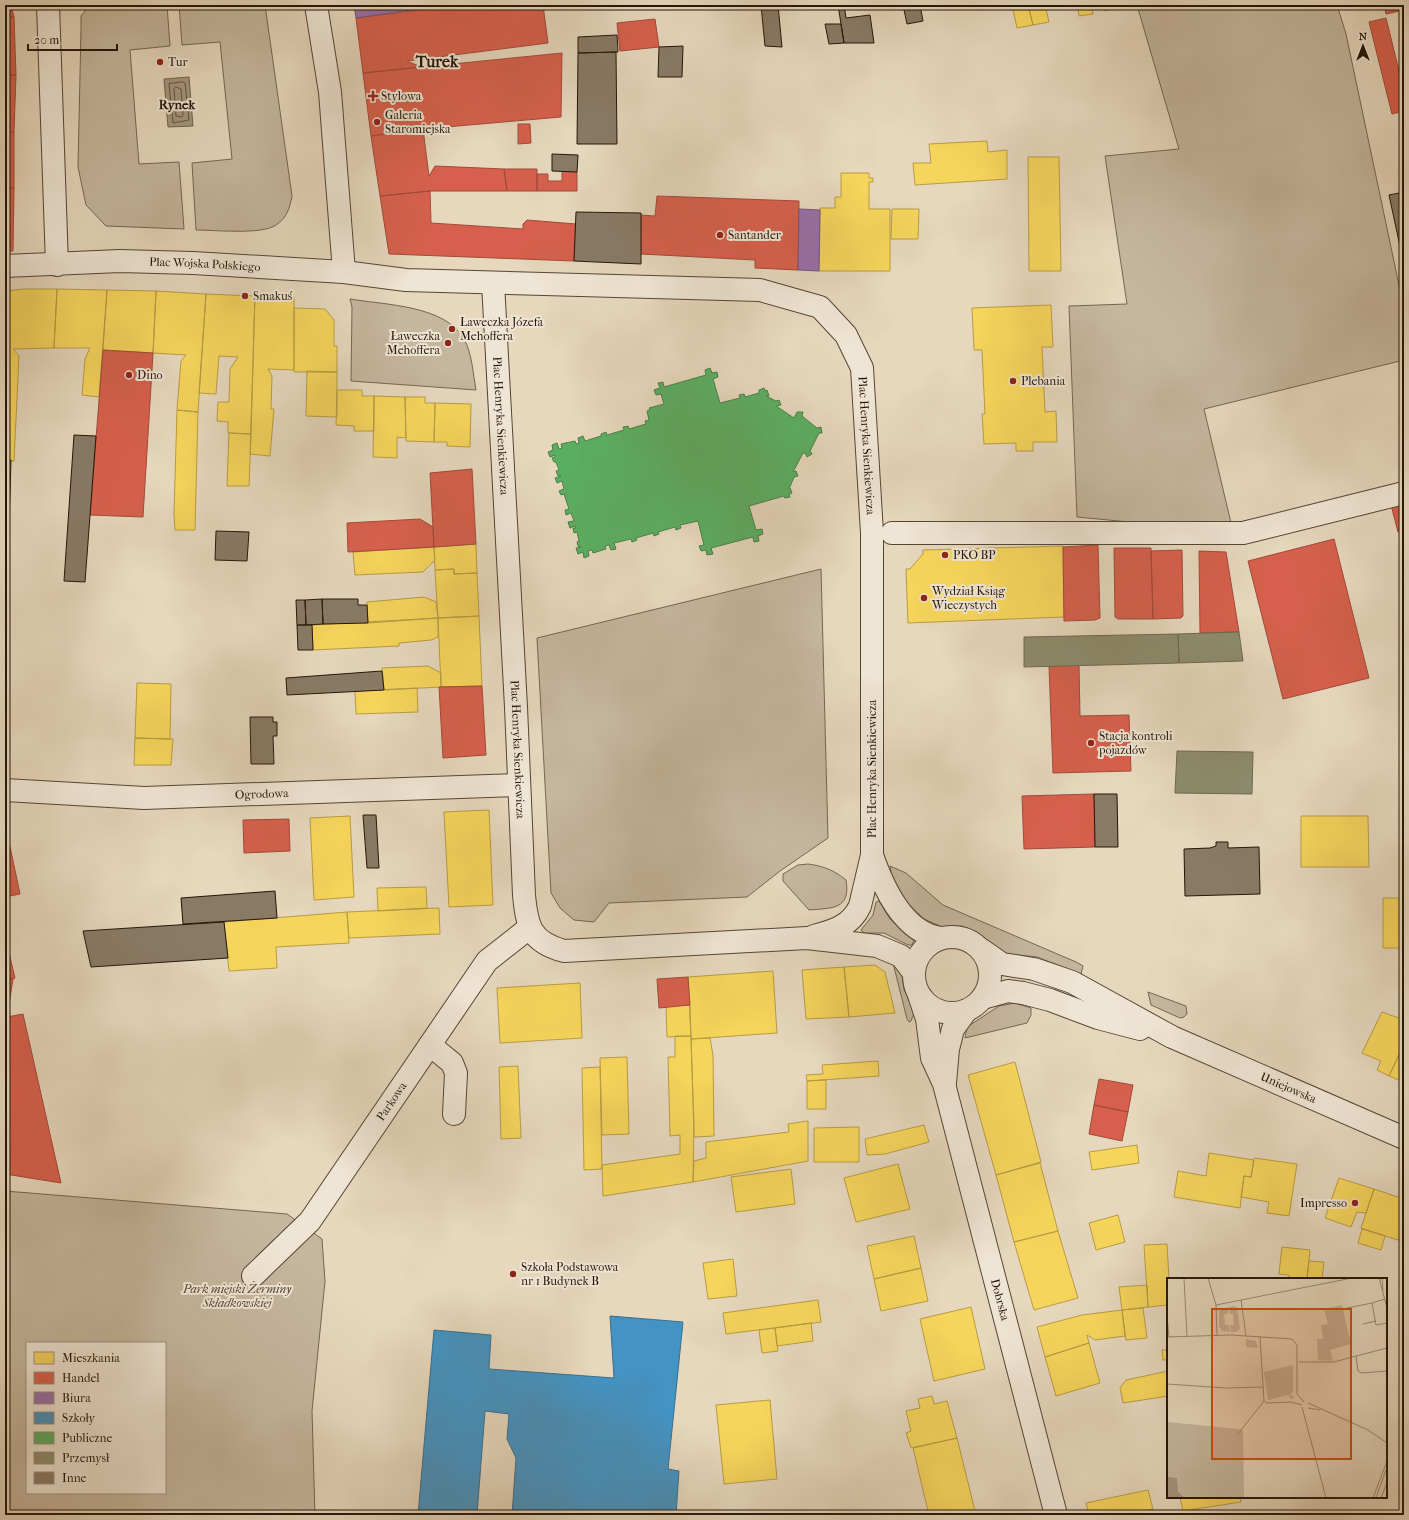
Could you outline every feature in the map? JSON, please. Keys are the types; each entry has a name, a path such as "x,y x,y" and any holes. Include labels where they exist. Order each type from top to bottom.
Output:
{"street":[{"path":"48,5 57,265"},
{"path":"316,5 330,92 344,272"},
{"name":"Plac Wojska Polskiego","path":"5,266 57,265 120,261 186,262 344,272"},
{"name":"Plac Henryka Sienkiewicza","path":"344,272 406,280 760,290 820,307 846,335 862,368 872,533 872,855 857,913 851,920 836,930 807,938"},
{"name":"Plac Henryka Sienkiewicza","path":"493,283 516,707 518,785 524,895 529,928 538,940 551,948 564,952 807,938 877,946 901,956 914,973"},
{"path":"892,533 1243,533 1404,492"},
{"name":"Ogrodowa","path":"5,790 144,798 518,785"},
{"name":"Plac Henryka Sienkiewicza","path":"872,855 880,880 901,913 930,937 941,938"},
{"name":"Parkowa","path":"253,1276 310,1221 487,961 529,928"},
{"path":"952,936 974,942 982,950 988,961 991,974 989,987 975,1005 953,1014 940,1011 928,1005 919,995 915,984 914,973 916,962 930,943 941,938 952,936"},
{"name":"Uniejowska","path":"982,950 1002,964 1034,969 1072,982 1172,1037 1404,1138"},
{"name":"Uniejowska","path":"975,1005 1008,991 1023,993 1050,1000 1098,1018 1172,1037"},
{"name":"Dobrska","path":"919,995 927,1020 932,1058 944,1084 1056,1515"},
{"name":"Dobrska","path":"944,1084 948,1049 953,1029 975,1005"},
{"path":"430,1045 452,1063 456,1073 454,1114"}],"green space":[{"path":"90,5 167,5 170,46 130,50 139,164 179,162 184,229 106,226 86,205 78,167 81,16"},
{"path":"179,5 265,5 292,196 289,208 283,219 276,225 269,228 249,231 196,230 192,163 232,159 220,42 182,45"},
{"path":"1137,5 1337,5 1346,34 1404,309 1404,360 1204,409 1231,523 1203,529 1077,517 1069,306 1127,304 1105,156 1179,149"},
{"path":"350,299 413,308 443,319 455,328 467,345 476,390 351,381 352,307"},
{"path":"821,569 828,838 780,871 747,897 609,903 594,922 574,920 560,908 551,893 537,638"},
{"path":"808,864 828,869 846,880 847,890 846,897 843,902 832,908 809,910 783,881 783,874 798,865"},
{"path":"890,866 906,873 943,905 1076,962 1083,966 1081,974 1037,957 1008,954 998,950 983,937 962,926 942,927 924,919 907,903 892,878"},
{"path":"879,901 890,919 914,940 912,945 908,945 884,933 864,933 861,930 873,915 876,902"},
{"path":"893,963 902,976 904,989 914,1013 911,1021 909,1022 907,1019"},
{"path":"1148,992 1186,1006 1187,1014 1180,1018 1151,1005"},
{"path":"1015,1003 1031,1008 1031,1015 1027,1023 965,1038 967,1027 999,1006"},
{"name":"Park miejski Żerminy Składkowskiej","path":"5,1191 287,1214 322,1239 325,1281 312,1411 315,1515 5,1515"}],"water":[{"path":"189,77 193,126 168,127 164,79"}],"building: Mieszkania":[{"path":"1012,5 1028,5 1033,25 1017,28"},
{"path":"1028,5 1045,5 1049,22 1033,25"},
{"path":"1091,5 1093,14 1079,16 1078,7"},
{"path":"1103,5 1122,5 1123,6 1105,11"},
{"path":"987,141 988,152 1007,150 1007,179 915,185 913,163 931,163 929,144"},
{"path":"1028,157 1059,157 1061,271 1029,271"},
{"path":"841,173 869,173 869,178 873,178 873,182 869,182 869,209 890,209 890,271 819,271 820,208 835,208 835,197 841,197"},
{"path":"892,209 919,209 918,239 891,239"},
{"path":"24,289 57,289 54,348 13,349 19,356 14,461 5,460 5,291"},
{"path":"57,289 107,290 99,397 82,395 85,359 90,348 54,348"},
{"path":"107,290 156,291 153,353 103,350"},
{"path":"156,291 206,294 198,412 177,410 181,361 186,355 153,353"},
{"path":"206,294 255,296 251,434 228,433 228,422 217,421 218,402 229,402 230,369 238,357 219,356 216,394 199,393"},
{"path":"255,296 294,297 294,370 268,369 272,376 271,409 274,409 270,456 250,454"},
{"name":"Plebania","path":"1051,305 1053,347 1042,347 1045,412 1056,411 1057,442 1033,442 1033,451 1016,451 1016,443 984,444 982,414 985,414 982,350 974,350 972,308"},
{"path":"294,308 325,309 334,320 334,346 337,346 337,372 294,372"},
{"path":"307,371 337,372 337,417 306,416"},
{"path":"337,390 362,390 362,396 374,396 374,431 354,431 354,426 336,425"},
{"path":"374,396 405,397 406,438 397,437 397,458 373,457"},
{"path":"405,397 425,397 425,403 435,403 434,442 406,441"},
{"path":"435,403 471,404 470,447 447,446 447,442 434,442"},
{"path":"177,410 198,412 195,530 175,530 174,514"},
{"path":"229,433 251,434 249,486 227,486"},
{"path":"476,544 477,573 454,574 454,569 435,570 434,547"},
{"path":"1063,546 1064,617 908,623 906,569 910,569 923,554 923,550"},
{"path":"434,547 435,560 423,572 355,575 353,552"},
{"path":"454,569 454,574 477,573 479,616 438,618 435,570"},
{"path":"424,597 436,602 438,618 368,623 367,602"},
{"path":"479,616 482,686 441,687 438,618"},
{"path":"438,618 438,637 431,640 399,643 399,646 313,650 312,625"},
{"path":"428,666 441,673 441,687 384,690 382,668"},
{"path":"137,683 171,684 170,739 135,738"},
{"path":"417,688 418,712 356,714 355,691"},
{"path":"135,738 173,739 171,765 134,765"},
{"path":"489,810 493,905 449,907 444,812"},
{"path":"350,816 354,897 314,900 310,818"},
{"path":"1301,816 1368,816 1369,867 1301,867"},
{"path":"426,887 427,908 378,911 377,888"},
{"path":"1383,898 1404,898 1404,948 1383,948"},
{"path":"439,908 440,934 349,938 347,912"},
{"path":"347,912 349,943 276,947 277,968 229,971 224,922"},
{"path":"875,965 885,972 895,1013 849,1017 844,967"},
{"path":"844,967 849,1017 806,1019 802,970"},
{"path":"773,971 777,1033 691,1039 688,977"},
{"path":"580,983 582,1038 500,1043 497,988"},
{"path":"690,1005 691,1036 667,1037 666,1006"},
{"path":"1382,1012 1404,1020 1404,1044 1389,1076 1377,1070 1381,1061 1362,1053"},
{"path":"675,1036 691,1036 694,1124 693,1182 603,1196 602,1165 680,1154 680,1135 670,1136 668,1057 675,1057"},
{"path":"710,1038 713,1055 714,1136 694,1137 691,1039"},
{"path":"1404,1044 1404,1082 1389,1076"},
{"path":"627,1057 629,1134 602,1135 600,1058"},
{"path":"878,1061 879,1076 807,1081 806,1075 823,1074 822,1065"},
{"path":"1015,1062 1041,1162 996,1175 968,1075"},
{"path":"518,1066 521,1138 501,1139 499,1067"},
{"path":"600,1067 602,1169 584,1170 582,1068"},
{"path":"826,1080 826,1109 807,1109 807,1081"},
{"path":"808,1121 808,1161 693,1182 694,1161 706,1158 706,1142 789,1132 788,1124"},
{"path":"924,1125 929,1142 885,1154 867,1155 865,1139"},
{"path":"859,1127 859,1162 814,1162 814,1128"},
{"path":"1137,1145 1139,1163 1092,1170 1089,1152"},
{"path":"1209,1153 1254,1160 1251,1177 1244,1176 1240,1208 1174,1197 1178,1171 1206,1176"},
{"path":"1254,1158 1297,1164 1289,1216 1267,1213 1269,1202 1241,1197 1244,1176 1251,1177"},
{"path":"1040,1163 1058,1231 1014,1242 996,1175"},
{"path":"898,1164 910,1209 856,1222 844,1178"},
{"path":"791,1169 795,1204 736,1212 731,1177"},
{"path":"1339,1178 1374,1189 1366,1213 1357,1212 1351,1227 1325,1218"},
{"path":"1374,1189 1404,1199 1404,1232 1401,1241 1361,1228"},
{"path":"1118,1215 1125,1242 1096,1250 1089,1223"},
{"path":"1362,1229 1385,1236 1381,1250 1358,1243"},
{"path":"1058,1231 1078,1298 1034,1310 1014,1242"},
{"path":"914,1236 921,1268 874,1279 867,1246"},
{"path":"1167,1244 1169,1278 1167,1278 1167,1305 1148,1307 1144,1245"},
{"path":"1282,1247 1310,1250 1307,1278 1289,1278 1289,1275 1279,1274"},
{"path":"733,1259 737,1296 708,1299 703,1263"},
{"path":"1309,1261 1324,1262 1322,1278 1307,1278"},
{"path":"921,1268 928,1301 881,1311 874,1279"},
{"path":"1147,1285 1148,1307 1122,1310 1119,1287"},
{"path":"818,1300 821,1322 726,1334 723,1313"},
{"path":"971,1307 985,1369 934,1381 920,1319"},
{"path":"1143,1308 1147,1338 1126,1340 1122,1310"},
{"path":"1122,1310 1125,1336 1095,1340 1087,1335 1089,1343 1045,1357 1037,1327 1082,1315"},
{"path":"811,1323 813,1341 777,1346 775,1328"},
{"path":"775,1328 778,1351 762,1353 759,1330"},
{"path":"1089,1343 1100,1383 1056,1396 1045,1357"},
{"path":"1162,1350 1167,1350 1167,1360 1163,1360"},
{"path":"1167,1371 1167,1396 1123,1403 1120,1388 1126,1380"},
{"path":"932,1396 934,1404 947,1401 957,1438 911,1448 906,1433 911,1431 906,1411 920,1408 918,1399"},
{"path":"770,1400 777,1479 724,1484 716,1405"},
{"path":"957,1438 975,1511 958,1515 929,1515 913,1448"},
{"path":"1148,1490 1153,1509 1133,1515 1089,1515 1086,1503"},
{"path":"1180,1498 1240,1498 1241,1502 1183,1511"}],"building: Handel":[{"path":"5,5 11,5 14,17 5,18"},
{"path":"458,5 543,5 548,43 407,61 421,67 363,73 356,18"},
{"path":"1384,5 1404,5 1404,10 1386,14"},
{"path":"14,17 16,75 5,75 5,18"},
{"path":"1386,18 1404,91 1404,111 1392,114 1369,22"},
{"path":"655,19 659,47 620,51 617,23"},
{"path":"562,53 561,117 423,129 371,136 363,73"},
{"path":"5,75 16,75 14,132 5,131"},
{"path":"518,124 530,124 531,143 518,144"},
{"path":"423,129 429,176 435,166 504,169 507,191 430,191 380,196 371,136"},
{"path":"5,131 14,132 14,188 5,188"},
{"path":"504,169 537,169 537,191 507,191"},
{"path":"562,171 577,172 577,191 537,191 537,174 548,174 548,181 562,181"},
{"path":"5,188 14,188 13,251 5,251"},
{"path":"430,191 431,223 523,229 523,224 527,220 576,224 574,261 389,254 380,196"},
{"name":"Santander","path":"657,196 799,201 798,270 755,268 755,260 641,254 641,215 655,216"},
{"path":"103,350 153,353 143,517 90,515"},
{"path":"472,469 476,544 434,547 430,473"},
{"path":"1404,502 1404,531 1398,532 1391,505"},
{"path":"420,519 433,527 434,547 348,552 347,523"},
{"path":"1334,539 1369,678 1283,699 1248,561"},
{"path":"1098,545 1100,618 1095,620 1064,621 1063,547"},
{"path":"1114,548 1151,548 1153,619 1118,619 1115,617"},
{"path":"1182,550 1183,616 1181,618 1153,619 1151,551"},
{"path":"1199,551 1226,552 1239,632 1200,633"},
{"name":"Stacja kontroli pojazdów","path":"1079,665 1080,716 1129,715 1131,771 1053,773 1049,666"},
{"path":"482,686 486,755 443,758 439,687"},
{"path":"1094,794 1095,847 1024,849 1022,796"},
{"path":"289,819 290,851 244,853 243,820"},
{"path":"5,823 20,894 5,897"},
{"path":"5,936 15,978 11,979 5,978"},
{"path":"688,977 690,1005 659,1008 657,979"},
{"path":"5,978 13,979 7,1017 23,1014 61,1183 5,1174"},
{"path":"1099,1079 1133,1085 1128,1112 1094,1105"},
{"path":"1094,1105 1128,1112 1122,1141 1089,1134"}],"building: Biura":[{"path":"354,5 409,5 411,10 356,18"},
{"path":"799,209 820,210 819,271 798,270"}],"building: Szkoły":[{"path":"610,1316 683,1322 668,1469 679,1471 676,1515 512,1515 516,1458 507,1439 509,1414 485,1411 477,1515 418,1515 434,1330 491,1335 489,1369 614,1378"}],"building: Publiczne":[{"path":"710,368 712,373 717,372 718,377 713,379 720,403 740,398 739,395 744,394 745,397 759,393 759,390 764,388 765,391 767,390 769,396 766,396 776,401 779,400 781,405 776,406 794,418 797,412 803,412 802,416 817,428 821,427 822,433 819,433 810,451 812,454 807,457 805,453 803,453 793,472 796,471 798,476 794,477 789,489 790,488 792,493 789,494 790,497 785,498 784,496 749,506 756,530 762,529 763,534 758,536 759,541 754,542 753,537 711,548 713,554 707,555 706,550 701,551 699,546 704,545 698,521 680,525 681,528 676,530 675,527 658,532 659,534 654,536 653,533 636,538 637,540 632,542 631,539 614,543 616,549 611,550 609,545 605,546 606,549 593,553 592,550 588,551 589,556 584,558 583,552 578,554 576,548 581,547 578,546 577,542 579,541 577,532 574,533 573,528 576,528 575,526 570,528 568,522 574,521 571,513 566,515 565,510 569,509 564,494 561,495 559,491 564,489 562,481 557,483 555,478 561,476 558,476 556,471 559,470 556,462 554,462 552,458 555,457 555,455 550,457 548,452 553,450 552,445 557,443 559,449 562,448 561,444 575,441 576,444 579,443 578,438 583,436 585,441 601,436 601,434 606,432 607,435 624,430 623,427 628,426 629,429 646,424 645,421 649,420 647,411 650,410 649,408 664,404 661,394 656,395 654,390 660,388 658,383 663,382 664,387 706,375 705,370"}],"building: Przemysł":[{"path":"1239,632 1243,661 1179,663 1178,634"},
{"path":"1178,634 1179,663 1024,667 1024,637"},
{"path":"1177,751 1253,752 1252,794 1175,793"}],"building: Inne":[{"path":"761,5 778,5 782,47 765,46"},
{"path":"838,5 844,5 846,18 870,15 874,43 844,43"},
{"path":"903,5 920,5 923,21 907,24"},
{"path":"825,24 841,24 844,43 829,44"},
{"path":"617,35 618,52 578,53 578,37"},
{"path":"683,46 682,77 658,77 659,47"},
{"path":"616,52 617,144 577,144 578,53"},
{"path":"552,154 578,155 577,172 552,171"},
{"path":"1404,192 1404,265 1389,195"},
{"path":"576,212 641,213 641,264 574,261"},
{"path":"74,435 96,436 85,582 64,581"},
{"path":"5,460 11,460 9,525 5,524"},
{"path":"5,524 9,525 5,567"},
{"path":"216,531 249,532 247,561 215,560"},
{"path":"322,599 323,624 306,625 305,600"},
{"path":"322,599 358,599 358,605 367,605 368,623 323,624"},
{"path":"296,600 305,600 306,625 297,625"},
{"path":"297,625 312,625 313,650 298,650"},
{"path":"382,671 384,690 287,695 286,678"},
{"path":"250,717 273,717 273,722 277,722 277,736 273,736 274,764 251,764"},
{"path":"1094,794 1117,794 1118,847 1095,847"},
{"path":"363,815 376,815 379,868 367,868"},
{"path":"1216,842 1228,842 1228,848 1259,847 1260,894 1185,896 1184,849 1210,848 1216,846"},
{"path":"275,891 277,918 183,924 181,898"},
{"path":"224,922 228,958 91,967 83,931"}],"place":[{"name":"Tur","path":"160,62"},
{"name":"Stylowa","path":"373,96"},
{"name":"Galeria Staromiejska","path":"377,122"},
{"name":"Santander","path":"720,235"},
{"name":"Smakuś","path":"245,296"},
{"name":"Ławeczka Józefa Mehoffera","path":"452,329"},
{"name":"Ławeczka Mehoffera","path":"448,343"},
{"name":"Dino","path":"129,375"},
{"name":"Plebania","path":"1013,381"},
{"name":"PKO BP","path":"945,555"},
{"name":"Wydział Ksiąg Wieczystych","path":"924,598"},
{"name":"Stacja kontroli pojazdów","path":"1091,743"},
{"name":"Impresso","path":"1355,1203"},
{"name":"Szkoła Podstawowa nr 1 Budynek B","path":"513,1274"}],"district":[{"name":"Turek","path":"437,61"},
{"name":"Rynek","path":"177,104"}]}
